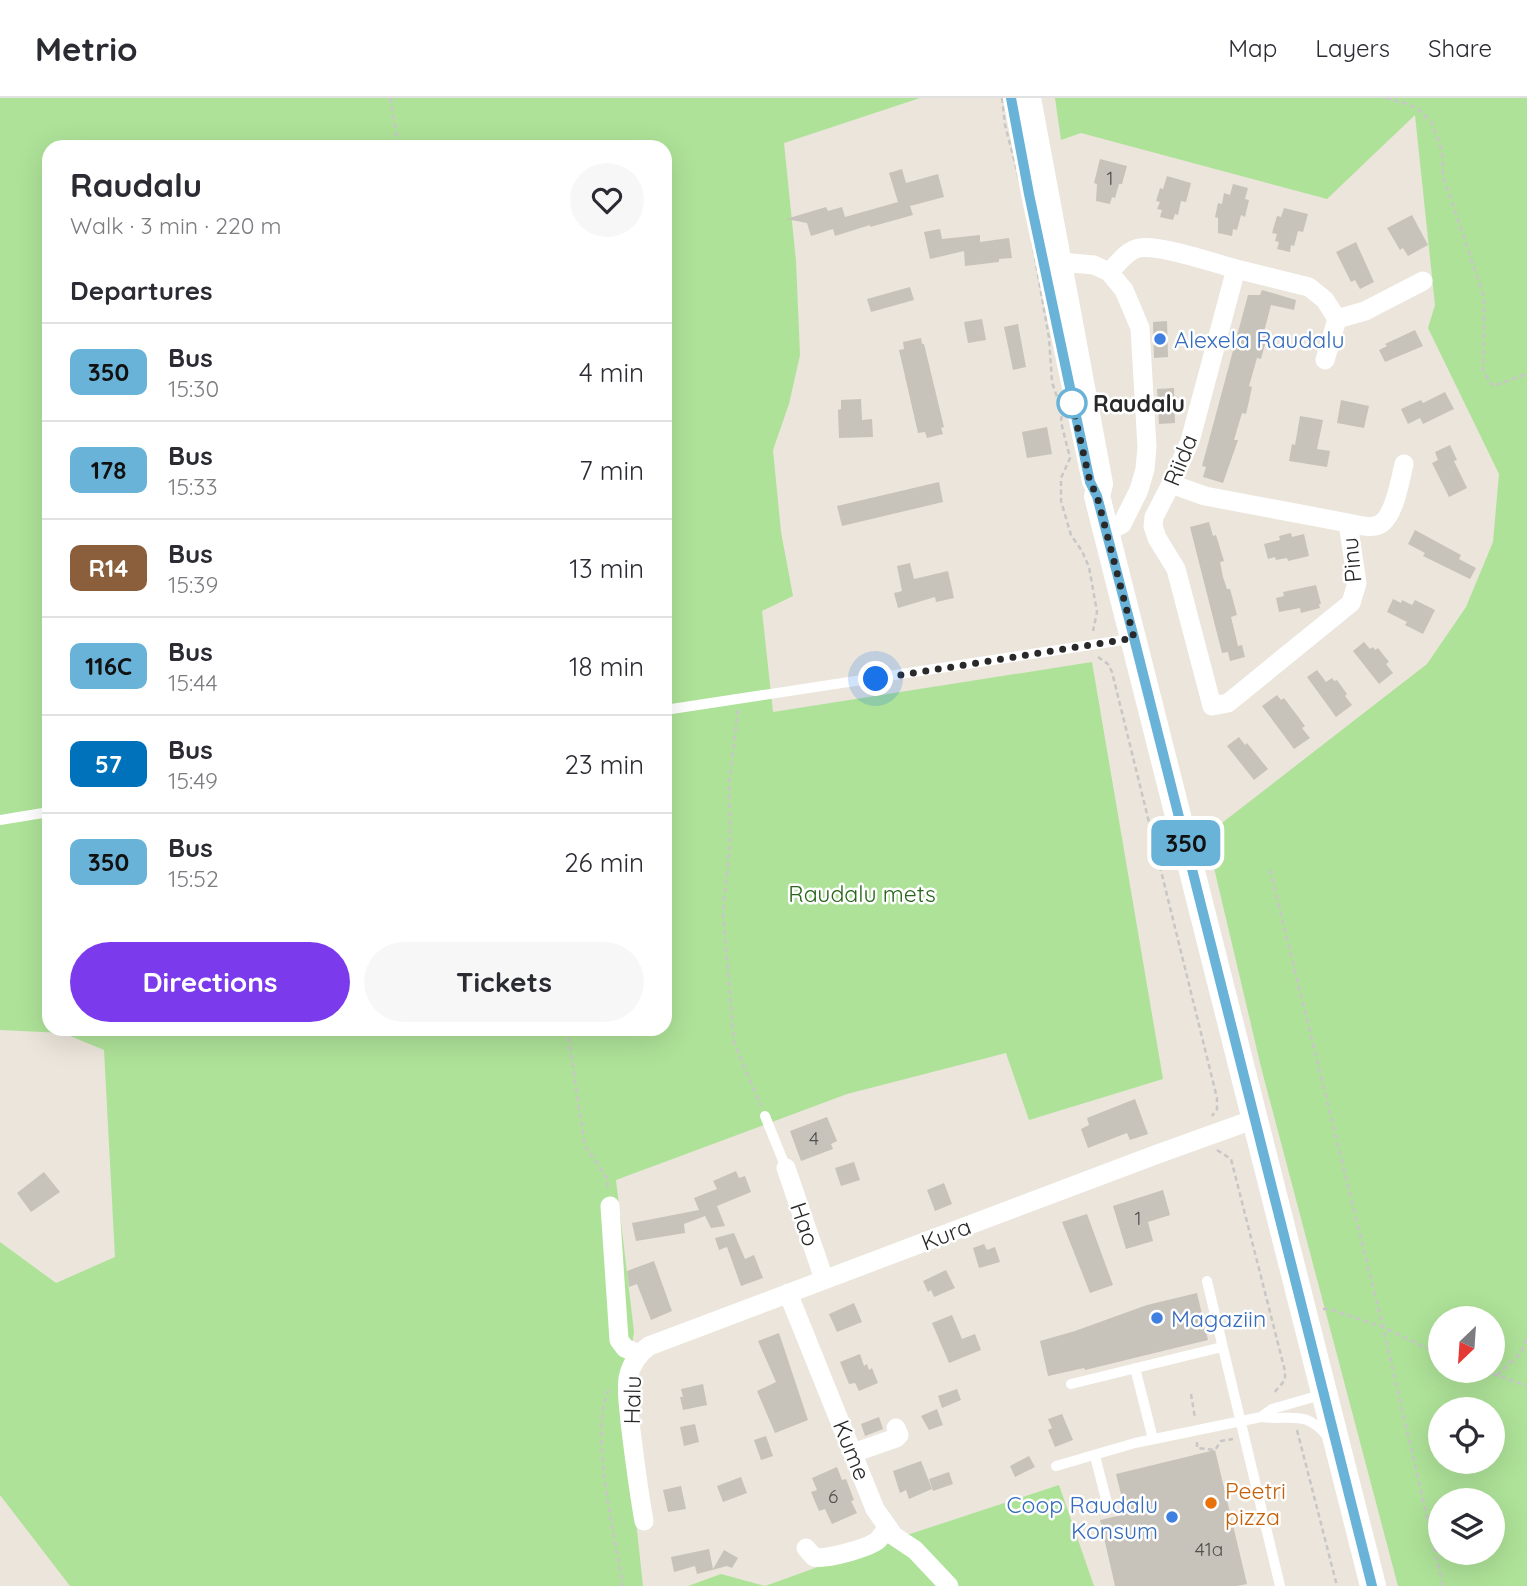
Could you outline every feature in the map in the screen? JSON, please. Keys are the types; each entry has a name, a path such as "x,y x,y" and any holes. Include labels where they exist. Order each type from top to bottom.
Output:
{"main road":[{"path":"1012,98 1029,194 1052,263"},
{"path":"1028,98 1052,263 1100,484 1097,496 1373,1586"}],"street":[{"path":"1110,272 1130,251 1154,248 1309,287 1325,300 1337,319 1325,360"},
{"path":"1052,263 1094,264 1110,272 1124,290 1140,328 1147,447 1145,469 1131,508 1122,524 1107,532"},
{"name":"Riida","path":"1212,706 1176,569 1157,538 1153,526 1154,517 1190,441 1236,269"},
{"path":"1337,319 1365,311 1423,281"},
{"path":"1348,523 1373,527 1382,524 1397,497 1404,464"},
{"name":"Pinu","path":"1171,484 1205,496 1348,523 1357,583 1352,603 1228,703 1212,706"},
{"name":"Kura","path":"634,1363 649,1346 1255,1119"},
{"name":"Hao","path":"786,1168 824,1279"},
{"name":"Halu","path":"610,1206 619,1340 634,1363 628,1393 635,1476 644,1521"},
{"name":"Kume","path":"789,1293 875,1509 894,1536 915,1550 948,1586"},
{"path":"853,1453 896,1438 899,1435 897,1428"},
{"path":"806,1548 815,1558 825,1558 873,1543 887,1526"}],"lane":[{"path":"672,709 1134,638"},
{"path":"0,820 42,813"},
{"path":"765,1115 786,1168"},
{"path":"1207,1281 1280,1586"},
{"path":"1071,1384 1222,1346"},
{"path":"1135,1368 1153,1439"},
{"path":"1056,1466 1153,1439 1274,1414 1324,1394"},
{"path":"1274,1414 1312,1421 1338,1451"},
{"path":"1095,1457 1108,1507"}],"path":[{"path":"390,98 397,140"},
{"path":"1002,98 1005,125 1024,196"},
{"path":"1386,98 1419,110 1430,122 1442,152 1443,176 1484,297 1483,371 1493,386 1527,374"},
{"path":"1029,223 1049,338 1052,383 1062,412 1070,458 1061,478 1062,501 1071,535 1089,567 1097,611 1091,639 1094,653 1108,664 1112,672 1217,1098 1217,1109 1201,1125 1201,1138 1207,1147 1231,1159 1285,1371 1285,1380 1272,1395 1274,1414 1278,1429 1290,1427 1297,1430 1337,1586"},
{"path":"740,699 729,784 730,844 723,924 734,1043 765,1115"},
{"path":"1270,870 1383,1327 1443,1586"},
{"path":"568,1036 585,1146 607,1178 610,1206"},
{"path":"1303,1311 1329,1309 1383,1327 1428,1349"},
{"path":"1505,1368 1521,1353 1527,1338"},
{"path":"623,1586 601,1427 603,1401 616,1378 634,1363"},
{"path":"1505,1378 1527,1386"}],"green space":[{"name":"Raudalu mets","path":"0,98 920,98 784,143 796,261 800,355 789,404 773,450 781,532 793,596 762,611 773,712 1092,662 1163,1079 1029,1120 1006,1053 847,1094 616,1180 634,1332 630,1356 632,1484 643,1586 70,1586 0,1495 0,1242 56,1283 115,1257 104,1050 70,1036 672,1036 672,140 42,140 42,1032 0,1030"},
{"path":"1055,98 1527,98 1527,1586 1398,1586 1261,1067 1207,838 1218,826 1427,664 1466,607 1493,542 1499,474 1428,328 1435,305 1415,115 1327,199 1081,133 1061,140"},
{"path":"1059,1485 1094,1586 765,1586"},
{"path":"721,1574 765,1586 688,1586"}],"building":[{"path":"1100,159 1127,166 1122,184 1119,184 1110,204 1096,201 1097,184 1094,183"},
{"path":"902,169 906,183 938,174 944,197 910,206 913,215 835,236 833,229 811,236 807,223 786,219 826,207 828,211 842,207 845,217 898,202 889,173"},
{"path":"1167,176 1191,183 1186,202 1181,201 1178,215 1175,214 1173,220 1160,217 1162,210 1157,209 1160,202 1156,201"},
{"path":"1233,184 1248,188 1245,199 1249,200 1245,217 1241,215 1237,230 1233,229 1232,236 1218,233 1218,218 1215,217 1218,203 1222,204 1224,193 1230,195"},
{"path":"1284,208 1308,214 1303,232 1298,231 1290,252 1277,249 1277,234 1272,233 1277,216 1281,217"},
{"path":"1412,215 1428,245 1408,256 1403,248 1400,250 1387,228"},
{"path":"940,229 942,239 980,235 980,242 1009,238 1012,258 965,266 964,251 930,259 924,232"},
{"path":"1356,242 1374,282 1360,289 1355,280 1351,282 1336,252"},
{"path":"910,287 914,300 871,312 867,299"},
{"path":"1262,290 1296,300 1294,310 1271,305 1264,332 1268,333 1261,359 1257,358 1249,386 1252,387 1246,414 1242,413 1234,440 1238,440 1223,483 1203,477 1206,467 1202,466 1248,295 1260,295"},
{"path":"982,319 986,340 968,343 964,322"},
{"name":"Alexela Raudalu","path":"1167,321 1168,357 1154,358 1153,322"},
{"path":"1018,324 1026,367 1013,370 1004,327"},
{"path":"1415,330 1423,346 1385,362 1379,350 1387,346 1385,344"},
{"path":"921,338 944,427 941,428 943,434 927,438 925,432 918,433 899,350 904,349 903,342"},
{"name":"Alexela Raudalu","path":"1174,388 1175,423 1159,424 1157,389"},
{"path":"1445,392 1454,409 1423,424 1420,418 1408,424 1401,409 1421,400 1423,403"},
{"path":"861,399 862,420 872,419 873,437 839,438 838,410 841,409 841,400"},
{"path":"1341,400 1369,406 1364,428 1337,423"},
{"path":"1300,416 1323,420 1317,449 1330,451 1327,467 1289,461"},
{"path":"1047,427 1052,454 1027,458 1022,432"},
{"path":"1450,445 1457,460 1454,461 1467,488 1449,497 1432,463 1438,460 1435,452"},
{"path":"939,482 943,502 842,526 837,506"},
{"path":"1209,522 1224,561 1220,562 1223,577 1227,589 1230,589 1237,615 1231,617 1238,646 1242,645 1245,657 1230,661 1228,652 1222,653 1190,527"},
{"path":"1415,530 1461,555 1459,559 1476,568 1470,579 1423,556 1425,553 1408,544"},
{"path":"1291,533 1292,537 1304,534 1309,556 1288,561 1287,558 1268,559 1264,544 1280,540 1279,536"},
{"path":"910,563 914,579 948,571 954,598 936,602 935,597 898,608 894,593 902,591 897,566"},
{"path":"1316,585 1320,608 1301,613 1300,608 1279,612 1276,598 1284,596 1283,592"},
{"path":"1393,599 1412,605 1415,600 1435,610 1423,634 1387,612"},
{"path":"1364,642 1370,649 1378,648 1389,662 1386,664 1393,673 1379,684 1353,651"},
{"path":"1317,670 1326,682 1332,678 1337,680 1352,705 1336,717 1307,677"},
{"path":"1277,695 1281,700 1284,698 1305,726 1302,728 1310,738 1294,749 1262,706"},
{"path":"1239,737 1268,769 1254,780 1227,746"},
{"path":"1135,1099 1148,1134 1130,1140 1127,1133 1088,1148 1081,1129 1089,1125 1087,1118"},
{"path":"827,1117 837,1141 831,1144 833,1149 801,1161 790,1131"},
{"path":"854,1162 860,1180 841,1186 835,1168"},
{"path":"736,1171 739,1178 745,1176 751,1192 717,1206 725,1226 711,1228 705,1216 684,1224 685,1233 636,1241 632,1223 699,1210 694,1198 717,1189 713,1181"},
{"path":"44,1172 60,1192 31,1212 17,1193"},
{"path":"944,1183 952,1204 935,1211 927,1190"},
{"path":"1163,1190 1170,1215 1148,1222 1153,1241 1126,1249 1113,1206"},
{"path":"1087,1214 1113,1285 1090,1293 1062,1222"},
{"path":"734,1233 745,1259 754,1255 763,1278 741,1286 727,1247 719,1250 715,1238"},
{"path":"984,1244 987,1250 995,1247 1000,1262 979,1268 973,1248"},
{"path":"654,1261 672,1311 651,1320 637,1284 629,1287 627,1271"},
{"path":"946,1270 955,1288 934,1297 931,1290 928,1292 923,1281"},
{"name":"Magaziin","path":"1197,1293 1208,1340 1085,1370 1084,1368 1048,1376 1040,1341 1147,1305"},
{"path":"854,1303 862,1322 837,1332 829,1314"},
{"path":"952,1315 962,1339 975,1334 981,1350 949,1363 932,1323"},
{"path":"779,1333 808,1420 775,1433 757,1391 776,1382 758,1341"},
{"path":"860,1354 864,1366 867,1364 869,1370 872,1368 878,1383 859,1391 855,1383 849,1384 840,1362"},
{"path":"703,1384 707,1405 683,1410 681,1389"},
{"path":"957,1389 961,1400 942,1408 938,1396"},
{"path":"937,1409 943,1425 929,1430 921,1416"},
{"path":"1062,1414 1073,1440 1055,1447 1048,1430 1052,1428 1048,1419"},
{"path":"879,1417 883,1429 865,1436 861,1424"},
{"path":"695,1424 699,1442 684,1446 680,1427"},
{"path":"766,1436 773,1456 761,1460 754,1440"},
{"name":"Coop Raudalu Konsum","path":"1215,1450 1247,1584 1115,1586 1100,1520 1126,1514 1116,1474"},
{"path":"1029,1456 1035,1467 1015,1477 1010,1466"},
{"path":"921,1461 932,1489 909,1499 906,1490 900,1493 893,1471"},
{"path":"837,1467 842,1480 846,1479 857,1513 832,1524 825,1509 819,1511 811,1492 817,1490 812,1478"},
{"path":"949,1472 953,1484 933,1491 929,1479"},
{"path":"741,1477 747,1493 723,1502 717,1486"},
{"path":"681,1486 686,1509 668,1512 663,1490"},
{"path":"709,1549 713,1569 724,1550 738,1558 732,1568 727,1566 697,1574 695,1566 674,1572 671,1557"}],"bus line":[{"name":"350","path":"1011,98 1090,482 1097,496 1134,638 1372,1586"}],"place":[{"name":"Alexela Raudalu","path":"1160,339"},
{"name":"Raudalu","path":"1072,403"},
{"name":"Magaziin","path":"1157,1318"},
{"name":"Peetri pizza","path":"1211,1503"},
{"name":"Coop Raudalu Konsum","path":"1172,1517"}],"route":[{"path":"876,679 1134,638 1097,496 1090,482 1072,403"}]}
